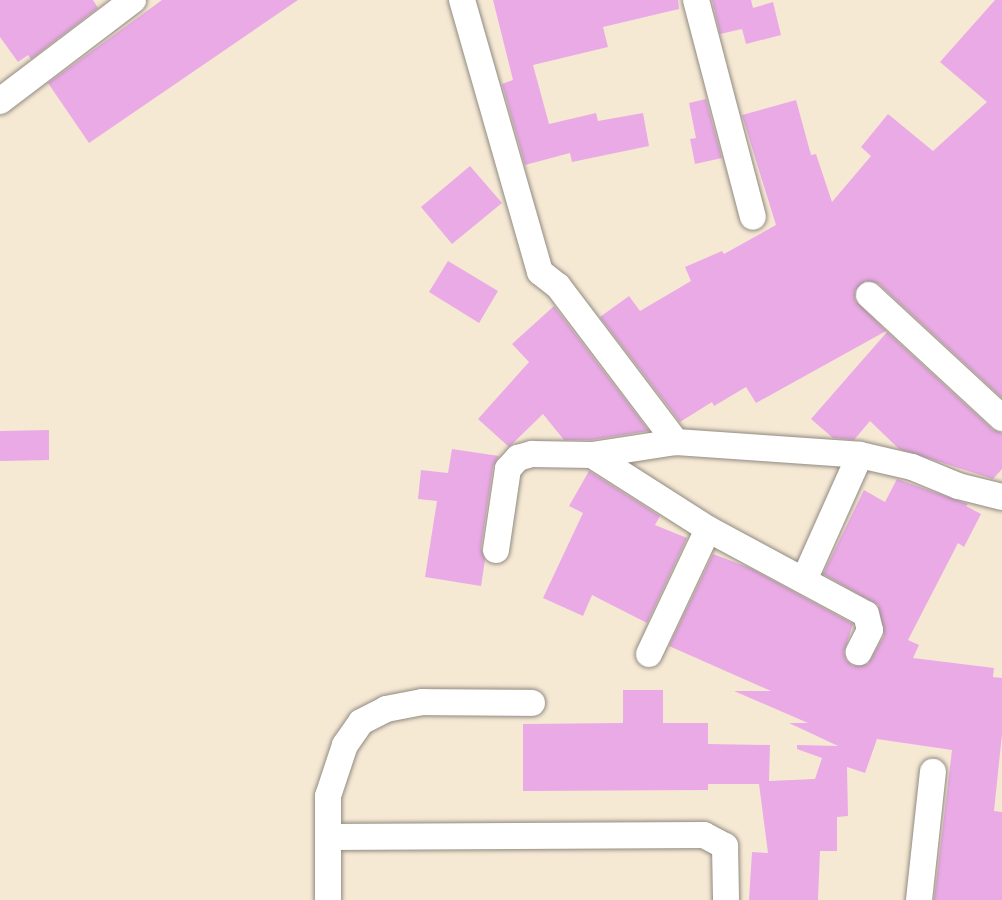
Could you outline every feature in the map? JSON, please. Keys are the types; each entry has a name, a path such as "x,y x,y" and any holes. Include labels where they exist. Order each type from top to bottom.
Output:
{"street":[{"path":"0,101 133,0"},
{"path":"462,0 540,272 558,286 676,442"},
{"path":"696,0 753,217"},
{"path":"869,295 1002,418"},
{"path":"496,550 511,462 532,454 592,455 676,442 860,455 912,467 958,486 1002,497"},
{"path":"592,455 708,529 866,614 870,630 860,652"},
{"path":"804,580 860,455"},
{"path":"649,654 708,529"},
{"path":"328,900 328,796 345,745 361,722 386,709 422,702 532,703"},
{"path":"919,900 933,772"},
{"path":"328,837 704,835 725,846 726,900"}],"building":[{"path":"0,0 93,0 98,8 31,59 28,55 18,62 0,37"},
{"path":"162,0 298,0 89,143 48,83"},
{"path":"493,0 678,0 679,9 603,27 608,47 533,65 549,124 596,113 598,121 643,113 649,146 572,162 570,153 525,165 502,84 513,80"},
{"path":"712,0 751,0 753,8 773,2 781,35 746,44 742,29 720,34"},
{"path":"995,0 1002,0 1002,398 879,284 865,281 855,291 855,300 886,331 756,403 746,387 714,406 712,402 680,422 600,317 629,296 640,311 691,281 685,267 722,251 724,254 776,225 742,115 796,100 811,155 816,154 832,202 871,156 861,147 888,114 933,151 987,102 940,62"},
{"path":"706,99 722,158 695,164 690,139 696,138 689,103"},
{"path":"470,166 502,203 452,244 421,207"},
{"path":"448,261 498,291 479,323 429,292"},
{"path":"554,306 649,431 591,440 564,440 543,414 509,447 478,419 529,362 512,344"},
{"path":"887,332 992,429 1002,433 1002,469 993,479 899,449 870,421 854,440 833,438 811,419"},
{"path":"49,430 49,460 0,461 0,431"},
{"path":"452,449 499,456 493,467 481,548 485,560 481,586 425,577 437,501 418,499 421,470 448,473"},
{"path":"589,471 660,516 655,525 687,538 647,623 592,595 583,616 543,598 583,513 569,506"},
{"path":"897,479 968,504 966,506 981,514 964,547 958,543 908,640 919,645 913,658 994,668 993,677 1002,678 1002,734 994,811 1002,812 1002,900 934,900 952,750 877,739 865,773 847,767 848,816 837,817 837,851 820,851 818,900 749,900 752,852 768,853 759,784 708,784 708,790 523,791 523,724 623,723 623,690 663,690 663,723 708,723 708,744 770,745 769,781 815,779 822,758 797,749 797,745 838,746 789,723 808,723 734,691 771,691 669,646 713,554 750,568 853,624 844,652 846,660 853,666 868,664 884,636 878,605 823,574 864,490 885,502"}]}
